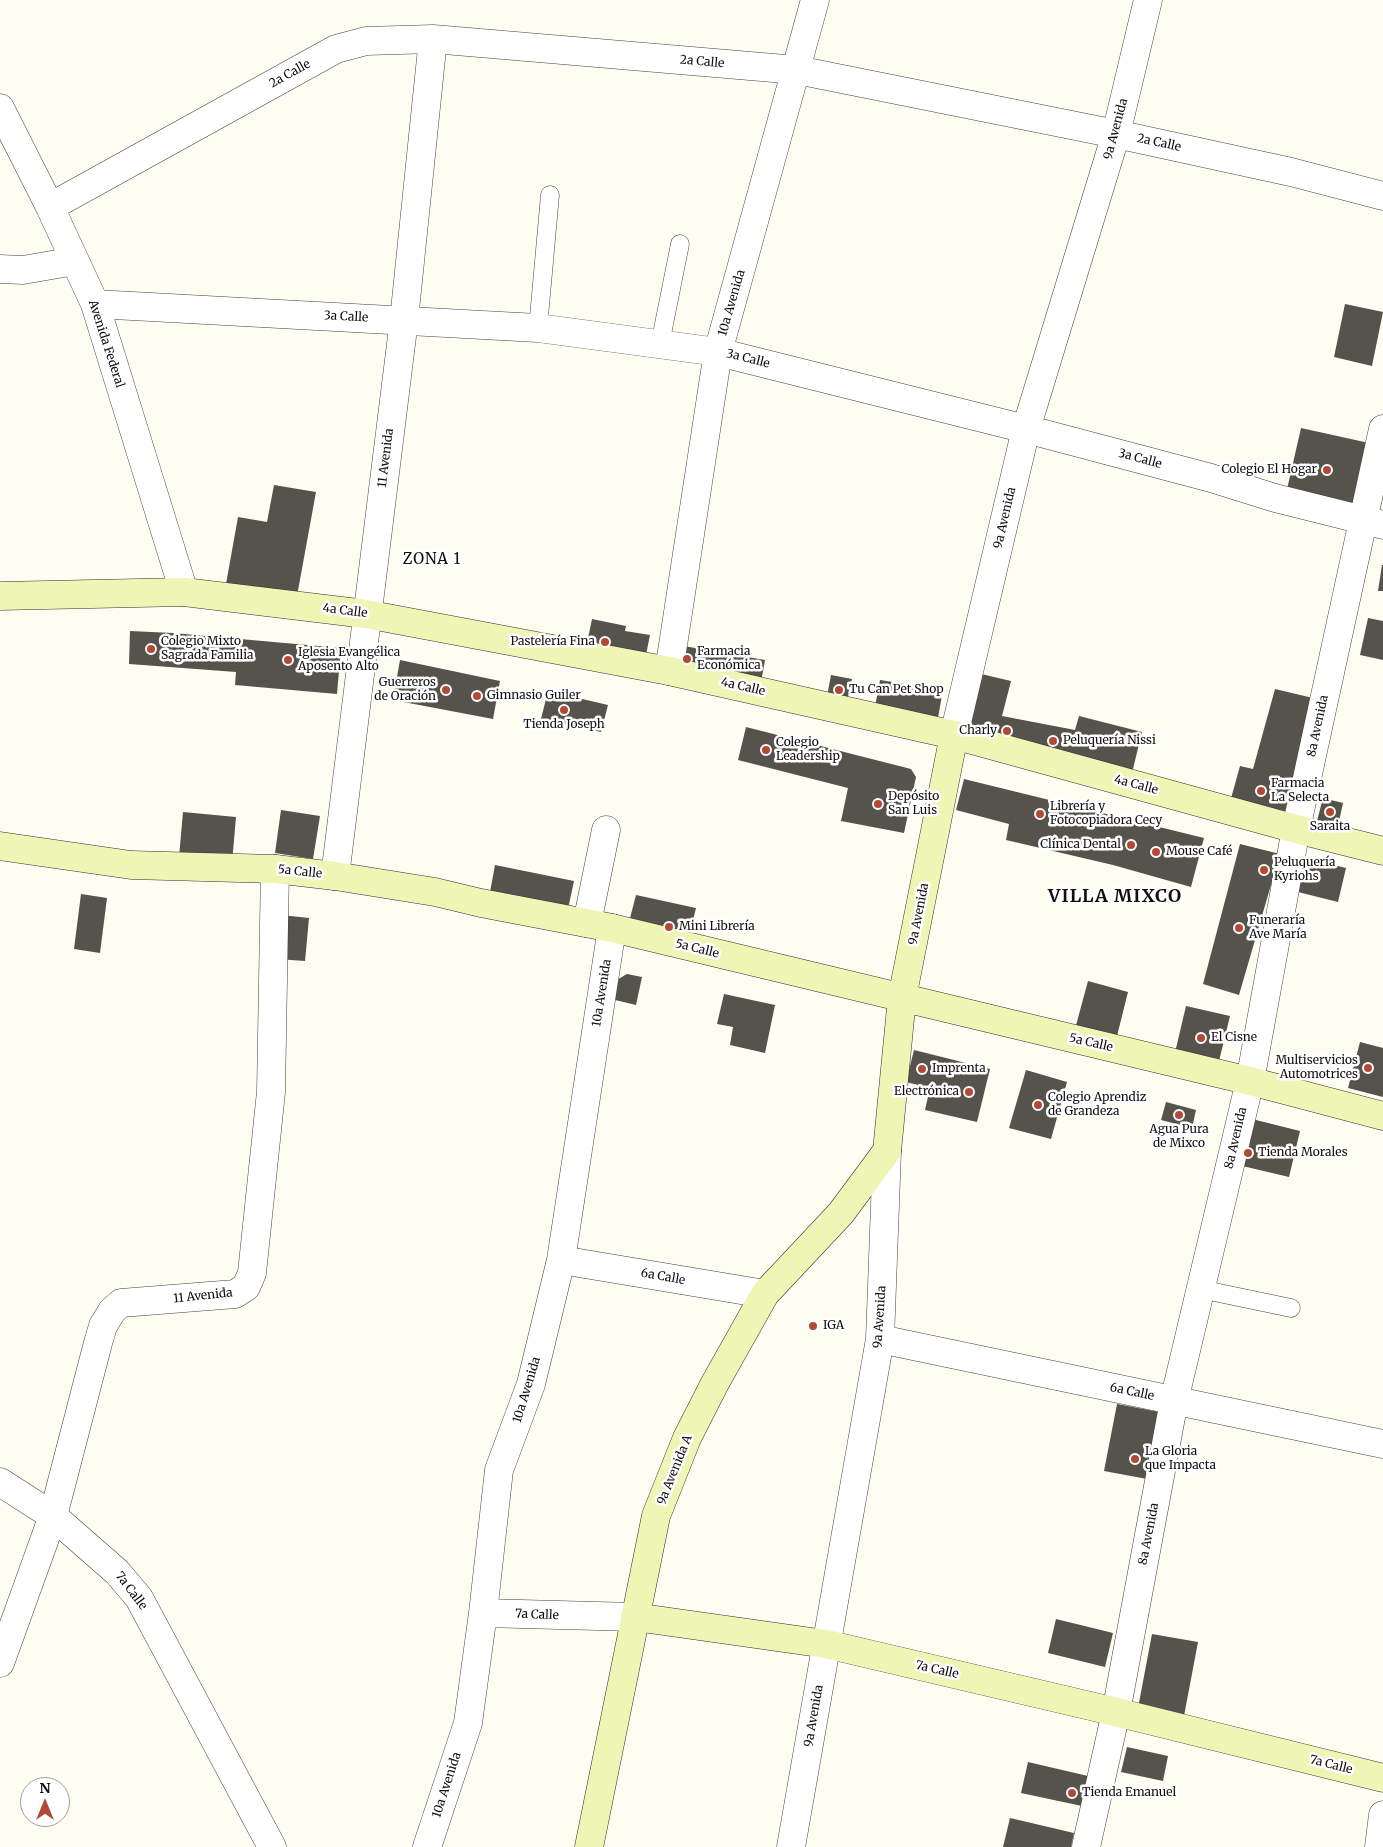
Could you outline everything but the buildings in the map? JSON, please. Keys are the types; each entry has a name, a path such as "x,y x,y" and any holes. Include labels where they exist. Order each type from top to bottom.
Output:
{"street":[{"name":"10a Avenida","path":"669,671 718,352 815,0"},
{"name":"9a Avenida","path":"792,1847 880,1339 887,1151 902,998 954,735 1026,429 1116,134 1148,0"},
{"name":"2a Calle","path":"50,207 336,49 366,41 433,39 797,70 1116,134 1291,172 1383,196"},
{"name":"11 Avenida","path":"334,876 404,320 433,39"},
{"name":"Avenida Federal","path":"0,108 50,207 95,304 184,592"},
{"path":"0,269 23,270 75,261"},
{"name":"3a Calle","path":"95,304 538,328 718,352 1026,429 1373,523"},
{"name":"8a Avenida","path":"1086,1847 1116,1712 1174,1401 1250,1081 1296,829 1373,523 1383,429"},
{"name":"4a Calle","path":"0,596 184,592 366,614 669,671 954,735 1383,851"},
{"name":"10a Avenida","path":"426,1847 468,1723 483,1613 499,1470 531,1384 561,1260 599,926 606,830"},
{"name":"5a Calle","path":"0,846 131,865 275,870 334,876 435,892 599,926 1250,1081 1383,1116"},
{"name":"11 Avenida","path":"0,1663 54,1516 98,1343 103,1326 112,1311 121,1303 234,1294 246,1287 252,1273 271,1092 275,870"},
{"name":"9a Avenida A","path":"588,1847 592,1836 656,1516 684,1447 715,1383 765,1294 841,1213 887,1151"},
{"name":"6a Calle","path":"561,1260 765,1294"},
{"name":"6a Calle","path":"880,1339 1383,1444"},
{"name":"7a Calle","path":"0,1482 54,1516 117,1572 139,1598 272,1847"},
{"name":"7a Calle","path":"483,1613 635,1617 826,1644 1116,1712 1383,1778"},
{"path":"1379,1847 1383,1815"}],"lane":[{"path":"538,328 550,195"},
{"path":"660,344 680,244"},
{"path":"1200,1289 1291,1308"}],"place":[{"name":"Colegio El Hogar","path":"1327,470"},
{"name":"Pastelería Fina","path":"605,642"},
{"name":"Colegio Mixto Sagrada Familia","path":"151,649"},
{"name":"Farmacia Económica","path":"687,659"},
{"name":"Iglesia Evangélica Aposento Alto","path":"288,660"},
{"name":"Guerreros de Oración","path":"446,690"},
{"name":"Tu Can Pet Shop","path":"839,690"},
{"name":"Gimnasio Guiler","path":"477,696"},
{"name":"Tienda Joseph","path":"564,710"},
{"name":"Charly","path":"1007,731"},
{"name":"Peluquería Nissi","path":"1053,741"},
{"name":"Colegio Leadership","path":"766,750"},
{"name":"Farmacia La Selecta","path":"1261,791"},
{"name":"Depósito San Luis","path":"878,804"},
{"name":"Saraita","path":"1330,812"},
{"name":"Librería y Fotocopiadora Cecy","path":"1040,814"},
{"name":"Clínica Dental","path":"1131,845"},
{"name":"Mouse Café","path":"1156,852"},
{"name":"Peluquería Kyriohs","path":"1264,870"},
{"name":"Mini Librería","path":"669,927"},
{"name":"Funeraría Ave María","path":"1239,928"},
{"name":"El Cisne","path":"1201,1038"},
{"name":"Multiservicios Automotrices","path":"1368,1068"},
{"name":"Imprenta","path":"922,1069"},
{"name":"Electrónica","path":"969,1092"},
{"name":"Colegio Aprendiz de Grandeza","path":"1038,1105"},
{"name":"Agua Pura de Mixco","path":"1179,1115"},
{"name":"Tienda Morales","path":"1248,1153"},
{"name":"IGA","path":"813,1326"},
{"name":"La Gloria que Impacta","path":"1135,1459"},
{"name":"Tienda Emanuel","path":"1072,1793"}],"district":[{"name":"ZONA 1","path":"432,560"},
{"name":"VILLA MIXCO","path":"1115,897"}]}
